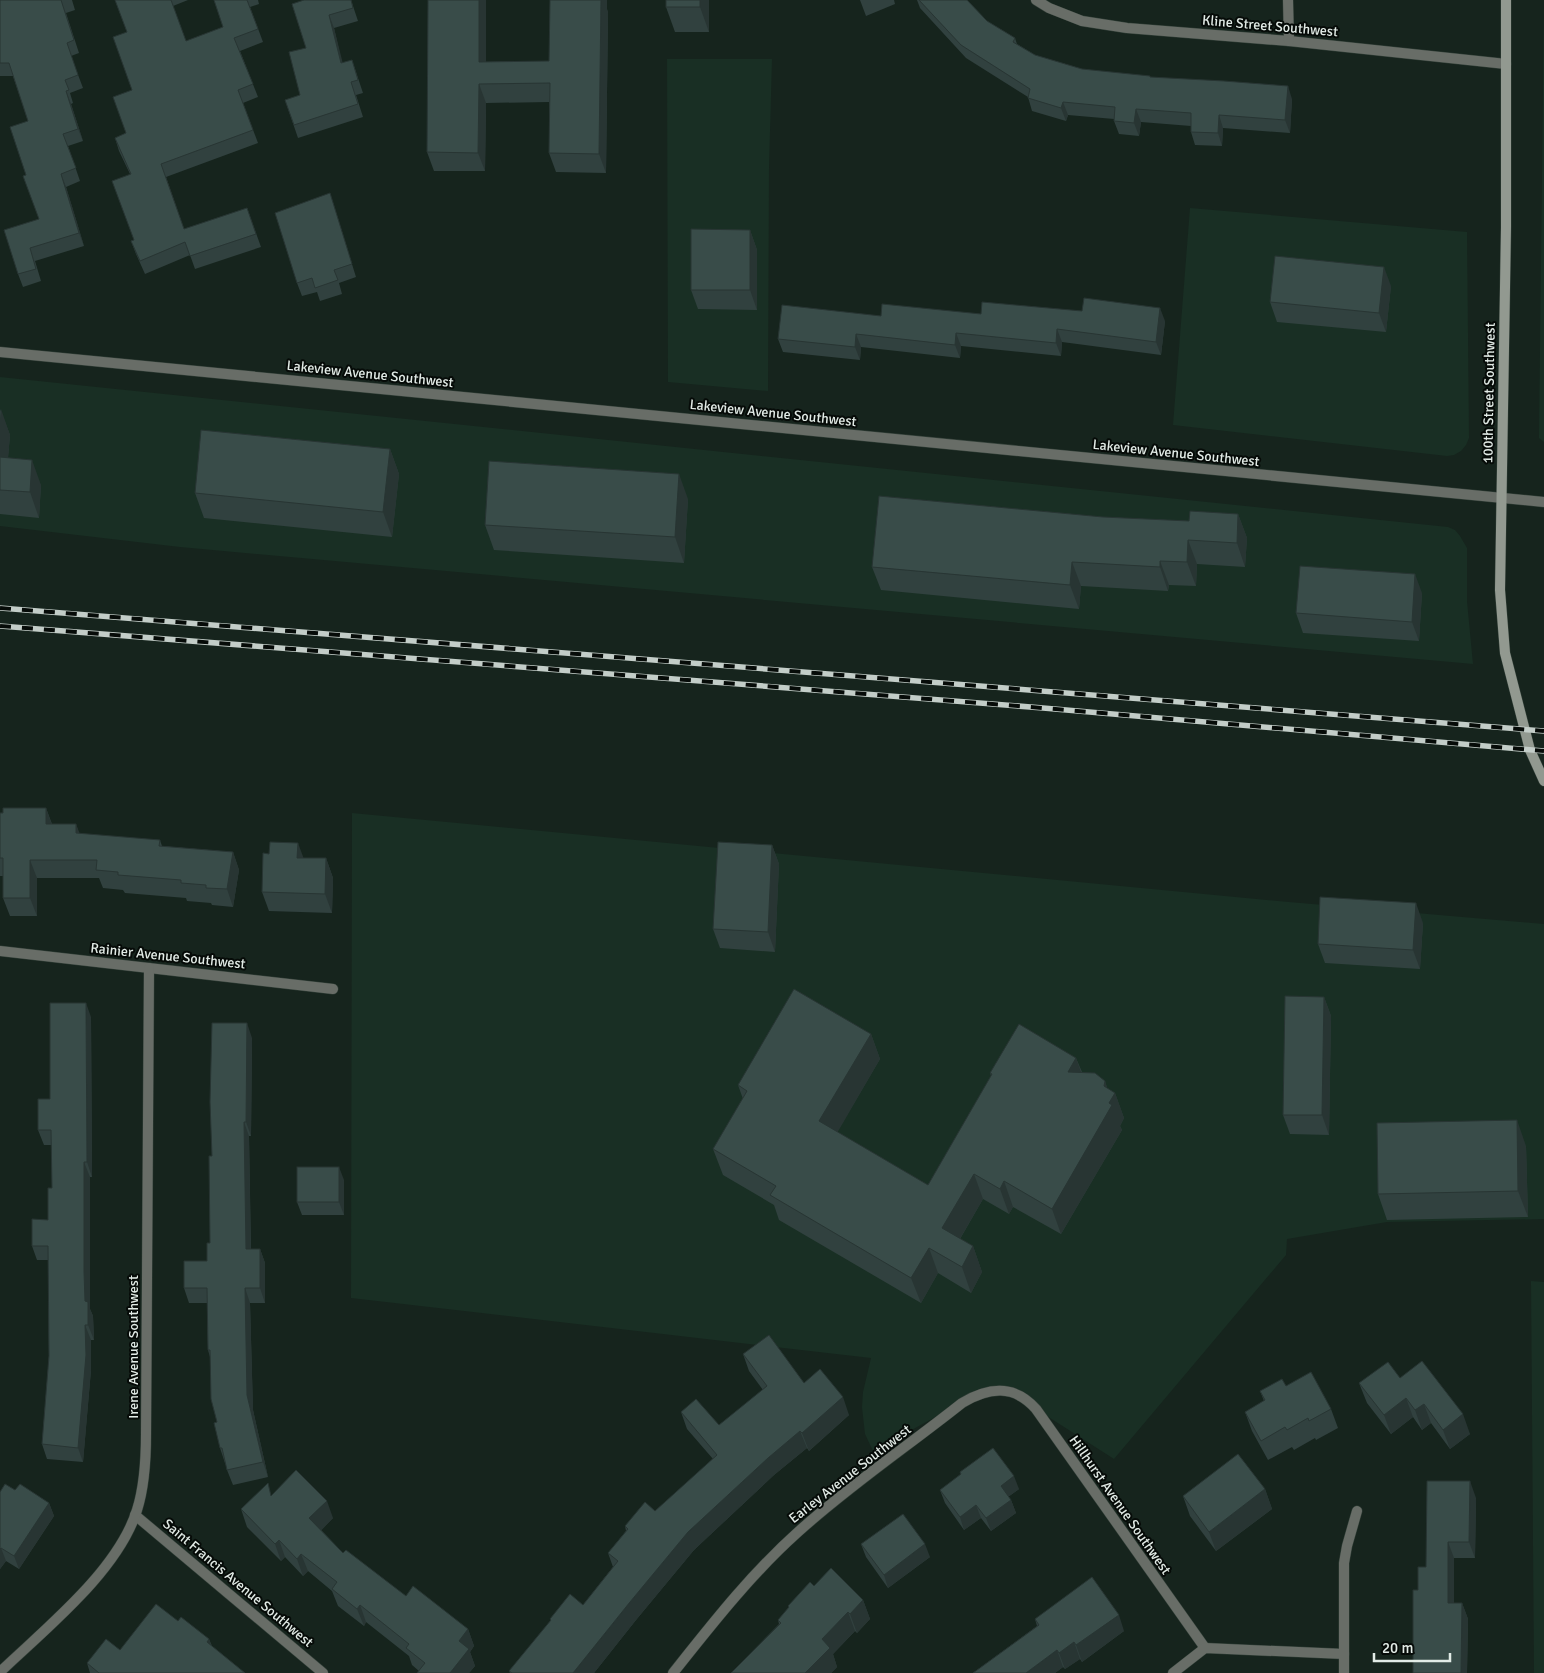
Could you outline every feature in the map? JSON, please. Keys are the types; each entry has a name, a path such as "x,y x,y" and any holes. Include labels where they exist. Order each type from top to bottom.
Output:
{"main road":[{"name":"100th Street Southwest","path":"1506,0 1506,227 1500,498 1500,590 1505,654 1530,750 1544,781"}],"street":[{"name":"Kline Street Southwest","path":"1036,0 1049,8 1082,21 1127,28 1288,41 1506,64"},
{"path":"1288,0 1288,41"},
{"name":"Lakeview Avenue Southwest","path":"0,352 1544,502"},
{"name":"Rainier Avenue Southwest","path":"0,951 333,988"},
{"name":"Irene Avenue Southwest","path":"0,1672 90,1584 118,1549 135,1515 142,1487 146,1457 149,968"},
{"name":"Hillhurst Avenue Southwest","path":"1003,1391 1021,1395 1036,1409 1205,1648"},
{"name":"Earley Avenue Southwest","path":"673,1673 720,1614 753,1577 797,1532 833,1501 962,1403 985,1392 1003,1391"},
{"path":"1344,1673 1344,1563 1357,1511"},
{"name":"Saint Francis Avenue Southwest","path":"135,1515 323,1673"},
{"path":"1173,1673 1205,1648 1344,1654"}],"shaded area":[{"path":"1544,0 1544,442 1539,438"},
{"path":"667,59 772,59 769,168 768,391 668,382"},
{"path":"1190,208 1467,232 1469,438 1461,451 1447,456 1173,425"},
{"path":"0,377 1448,527 1455,530 1467,548 1467,601 1473,664 180,547 0,526"},
{"path":"352,813 1289,902 1544,924 1544,1219 1387,1222 1287,1239 1286,1255 1114,1459 1036,1409 1021,1395 974,1396 873,1451 865,1434 862,1407 863,1392 871,1358 351,1298"},
{"path":"1531,1281 1544,1282 1544,1673 1534,1673"}],"building":[{"path":"0,0 61,0 74,40 67,43 78,75 65,80 69,90 66,91 78,129 63,134 76,168 61,174 79,233 30,248 36,269 18,274 4,230 39,219 23,176 26,175 10,127 28,121 9,63 0,63"},
{"path":"115,0 171,0 186,41 223,27 214,0 247,0 258,29 234,38 253,84 238,90 253,130 161,164 184,229 247,208 256,234 190,256 185,242 140,261 131,241 134,240 112,181 131,174 115,138 126,133 113,97 132,90 113,37 127,32"},
{"path":"304,0 351,0 353,8 329,15 341,63 352,60 358,80 351,82 358,104 294,125 285,100 300,95 289,52 306,48 292,4"},
{"path":"428,0 479,0 479,62 549,61 550,0 601,0 599,154 549,153 550,83 479,84 478,153 427,152"},
{"path":"666,0 700,0 700,7 666,7"},
{"path":"919,0 967,0 987,21 1015,38 1013,42 1035,55 1082,69 1150,77 1288,86 1285,120 1219,115 1218,133 1191,132 1191,113 1136,109 1134,123 1114,121 1115,107 1063,102 1061,108 1028,98 1030,89 961,45"},
{"path":"330,193 352,264 334,270 338,280 315,288 312,278 297,283 275,213"},
{"path":"691,229 750,230 750,290 691,290"},
{"path":"1275,256 1384,267 1379,313 1270,302"},
{"path":"1084,298 1160,308 1156,342 1057,329 1056,343 956,333 955,345 856,334 855,347 778,339 782,305 881,316 882,304 981,314 982,302 1082,311"},
{"path":"201,430 390,449 383,512 195,493"},
{"path":"0,457 32,460 30,492 0,490"},
{"path":"489,461 679,474 675,537 485,525"},
{"path":"879,496 1103,517 1189,521 1190,511 1238,514 1237,543 1188,540 1187,562 1160,561 1160,567 1072,562 1070,585 872,567"},
{"path":"1300,566 1415,574 1412,622 1296,613"},
{"path":"3,808 46,808 46,824 76,824 76,833 160,840 159,846 233,852 227,889 206,888 206,885 181,883 181,880 118,875 118,872 96,870 97,860 30,860 30,898 3,898 3,858 0,858 0,813 3,813"},
{"path":"270,842 298,843 297,858 326,858 325,894 262,892 263,853 269,854"},
{"path":"718,842 772,845 768,932 713,929"},
{"path":"1320,897 1416,903 1413,950 1318,944"},
{"path":"794,989 871,1034 819,1121 928,1185 1019,1024 1076,1058 1068,1072 1095,1073 1105,1081 1104,1086 1115,1093 1109,1103 1112,1105 1052,1209 1004,1181 1000,1189 974,1174 942,1228 973,1246 962,1267 929,1248 911,1278 770,1195 776,1186 713,1149 747,1091 738,1085"},
{"path":"1285,996 1324,997 1322,1115 1283,1115"},
{"path":"50,1003 86,1003 87,1162 84,1162 84,1272 85,1301 88,1302 88,1325 85,1325 86,1355 78,1448 42,1444 49,1356 48,1246 32,1246 32,1219 48,1220 48,1188 52,1188 51,1130 38,1130 38,1099 50,1099"},
{"path":"212,1023 247,1023 246,1122 244,1122 246,1249 260,1249 260,1288 245,1288 247,1395 263,1462 227,1470 214,1423 217,1422 211,1399 207,1288 184,1288 184,1261 207,1261 207,1243 210,1243 209,1156 212,1156 210,1102"},
{"path":"1517,1120 1518,1191 1378,1194 1377,1123"},
{"path":"297,1167 339,1167 339,1202 297,1202"},
{"path":"769,1335 804,1383 820,1369 843,1397 802,1433 800,1431 768,1458 688,1532 573,1673 512,1673 509,1671 570,1594 583,1605 618,1561 608,1553 628,1529 625,1526 645,1502 655,1511 717,1455 681,1412 696,1399 719,1425 767,1386 743,1354"},
{"path":"1422,1361 1463,1414 1443,1430 1424,1404 1415,1410 1406,1398 1384,1415 1359,1383 1388,1362 1400,1378"},
{"path":"1311,1372 1331,1409 1309,1421 1308,1418 1287,1430 1285,1427 1261,1441 1245,1412 1265,1400 1260,1391 1282,1379 1286,1386"},
{"path":"993,1448 1014,1476 1001,1486 1011,1500 986,1518 976,1505 960,1517 940,1490 961,1474 960,1472"},
{"path":"1238,1454 1265,1489 1209,1532 1183,1496"},
{"path":"296,1470 327,1501 309,1518 343,1553 346,1550 406,1596 413,1586 468,1629 459,1641 469,1649 450,1673 417,1673 425,1663 406,1648 409,1644 360,1605 357,1609 332,1589 337,1582 301,1554 297,1559 279,1540 275,1544 241,1509 268,1483 271,1496"},
{"path":"1427,1481 1470,1481 1469,1542 1448,1542 1448,1603 1462,1603 1461,1673 1413,1673 1413,1590 1418,1590 1418,1567 1426,1567"},
{"path":"5,1484 15,1490 20,1484 49,1503 14,1556 0,1549 0,1492"},
{"path":"903,1514 925,1544 884,1575 861,1544"},
{"path":"831,1568 863,1600 850,1614 848,1612 822,1639 830,1648 805,1673 731,1673 781,1623 778,1620 810,1582 814,1586"},
{"path":"1092,1577 1119,1615 1076,1645 1074,1642 1059,1653 1057,1650 1026,1673 973,1673 1039,1625 1035,1619"},
{"path":"156,1604 178,1621 181,1617 209,1639 207,1642 245,1673 99,1673 87,1663 106,1639 120,1650"}],"railway":[{"path":"0,608 1544,731"},
{"path":"0,626 1043,708 1544,751"}]}
